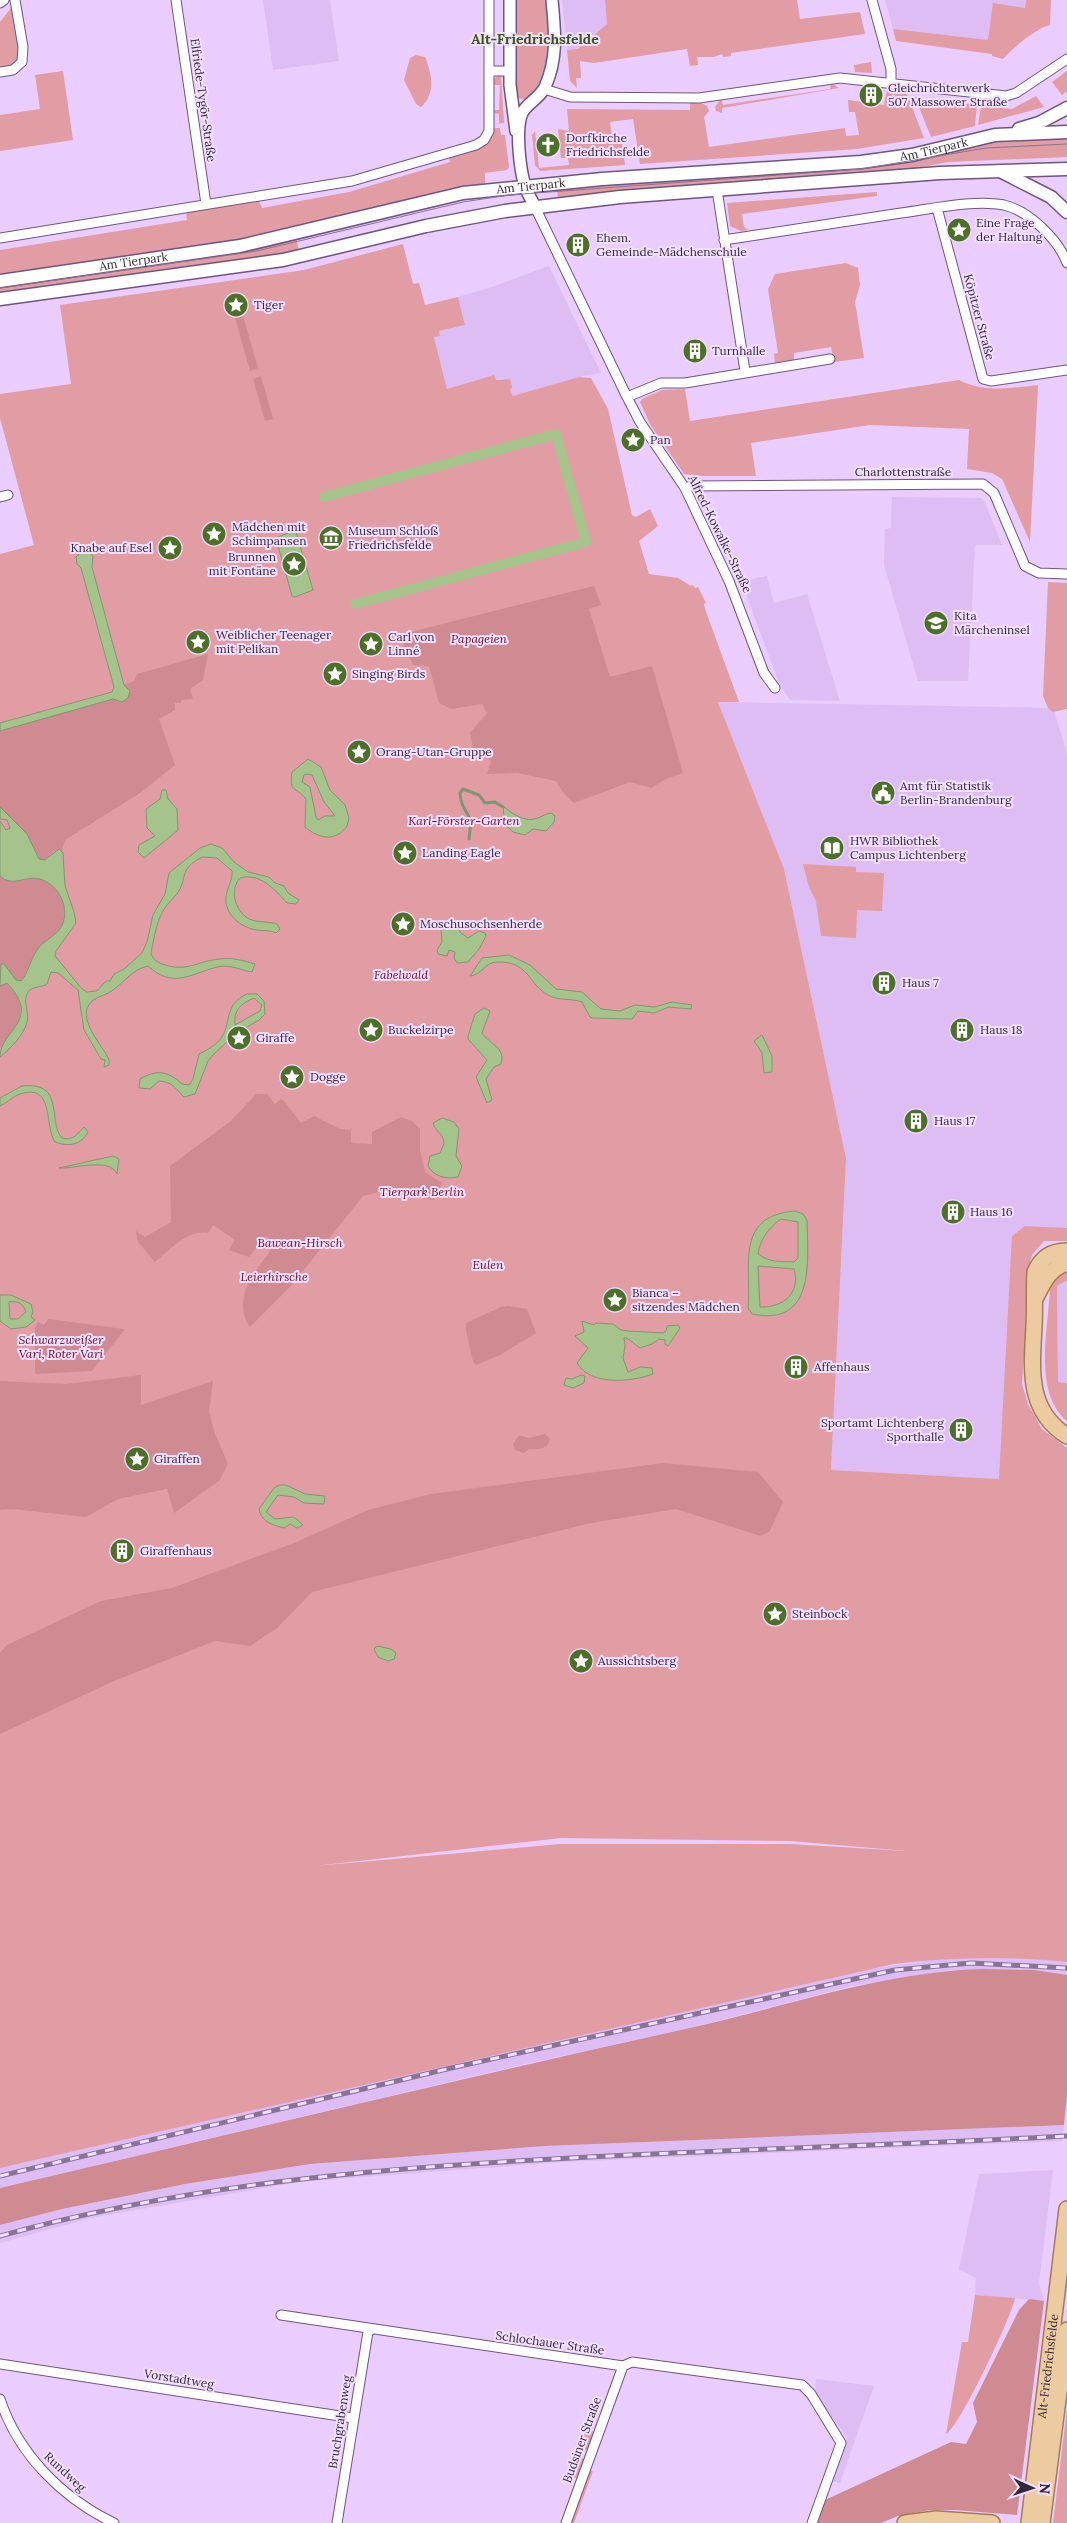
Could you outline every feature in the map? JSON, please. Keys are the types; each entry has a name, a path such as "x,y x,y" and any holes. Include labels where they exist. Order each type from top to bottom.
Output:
{"main road":[{"path":"995,135 1039,123 1067,108"},
{"name":"Am Tierpark","path":"0,281 224,249 463,193 525,186 861,162 912,155 995,135 1067,132"},
{"name":"Am Tierpark","path":"0,299 282,260 462,218 535,207 620,197 940,173 1067,169"},
{"path":"1002,172 1051,198 1067,212"},
{"path":"1067,1251 1049,1254 1040,1262 1035,1272 1033,1388 1044,1416 1067,1436"},
{"path":"1035,1298 1045,1278 1057,1266 1067,1263"},
{"name":"Alt-Friedrichsfelde","path":"1029,2523 1067,2209"},
{"name":"Alt-Friedrichsfelde","path":"1042,2523 1067,2330"},
{"path":"905,2523 936,2518 992,2523"}],"street":[{"path":"0,4 4,0"},
{"path":"0,72 13,70 22,62 23,47 15,0"},
{"name":"Elfriede-Tygör-Straße","path":"176,0 206,204"},
{"path":"0,238 352,181 476,145 484,140 489,131 489,0"},
{"name":"Alfred-Kowalke-Straße","path":"510,0 510,71 513,125 519,137"},
{"name":"Alfred-Kowalke-Straße","path":"552,0 555,52 544,89 522,114 519,137 525,186 640,422 684,488 730,581 764,673 775,688"},
{"path":"872,0 891,69 891,82"},
{"path":"544,89 570,97 700,98 840,78 891,82 1006,96 1016,93 1067,59"},
{"path":"489,71 510,71"},
{"path":"717,190 745,371"},
{"path":"724,240 938,208 994,204 1014,209 1044,230 1062,250 1067,263"},
{"name":"Köpitzer Straße","path":"938,208 984,379 991,381 1067,370"},
{"path":"627,397 661,382 685,383 745,371 830,359"},
{"name":"Charlottenstraße","path":"684,488 692,486 984,484 994,493 1025,566 1039,573 1067,574"},
{"name":"Schlochauer Straße","path":"281,2315 623,2366 632,2362 804,2386 811,2394 841,2444 812,2523"},
{"name":"Bruchgrabenweg","path":"337,2523 368,2332 373,2329"},
{"name":"Vorstadtweg","path":"0,2364 353,2418"},
{"name":"Budsiner Straße","path":"566,2523 623,2366"},
{"name":"Rundweg","path":"0,2399 6,2416 24,2448 43,2472 87,2508 114,2523"}],"shaded area":[{"path":"263,0 330,0 339,61 273,70"},
{"path":"562,0 605,0 607,24 578,49 567,50"},
{"path":"885,0 1026,0 1025,8 988,41 893,29"},
{"path":"549,266 601,373 579,377 513,397 503,378 495,380 494,375 447,389 434,337 439,336 438,331 465,325 458,297"},
{"name":"Kita Märcheninsel","path":"892,497 980,498 984,500 1002,545 975,545 968,681 918,681 884,565 885,529 891,528"},
{"name":"Brunnen mit Fontäne","path":"293,531 296,532 313,590 295,597 292,596 276,538"},
{"path":"88,551 93,556 92,567 124,685 130,691 128,698 122,702 113,699 0,731 0,723 112,692 114,687 81,568 77,564 76,557 81,552"},
{"path":"767,576 774,603 807,594 840,701 790,700 779,683 741,581"},
{"path":"718,702 1053,708 1067,753 1067,1228 1026,1226 999,1479 831,1470 846,1158 784,869"},
{"path":"308,759 321,767 330,790 345,805 349,818 347,826 338,835 333,837 322,836 305,827 306,799 292,787 292,772","holes":["304,775 312,775 324,802 335,816 325,816 318,820 316,817 310,787 302,782"]},
{"path":"162,790 166,790 168,799 177,809 178,830 144,858 138,852 139,845 155,836 147,828 146,809 160,799"},
{"path":"503,806 522,818 531,820 551,813 555,816 554,822 546,831 533,829 525,835 513,832 505,824"},
{"path":"0,807 27,834 39,859 45,860 59,849 63,853 65,886 76,923 56,951 55,956 82,989 87,992 97,991 106,981 110,981 114,974 124,969 142,953 147,942 153,915 165,894 169,873 200,848 211,844 222,848 234,862 248,872 269,877 275,883 284,886 288,893 299,900 296,904 287,903 266,883 254,878 240,878 234,894 240,911 249,919 277,924 280,929 276,933 251,929 235,919 226,903 232,871 217,858 202,857 186,870 177,894 161,915 151,953 155,960 162,964 178,967 220,959 238,960 255,964 252,972 222,966 182,978 174,978 157,973 148,966 137,970 111,992 92,1001 87,1008 88,1023 109,1060 109,1065 104,1067 105,1060 101,1059 84,1030 78,990 58,973 51,972 47,984 29,991 26,998 28,1018 23,1032 0,1057 6,1039 21,1016 21,1007 17,996 7,983 0,986 1,964 4,964 16,980 21,981 37,950 60,929 65,914 62,899 47,882 35,878 10,881 0,876 0,821 6,830 10,828 7,820 0,819"},
{"path":"446,923 455,923 461,933 468,938 479,931 485,933 486,936 479,949 468,962 457,963 454,958 455,952 449,950 447,956 438,954 437,950 442,942 441,928"},
{"path":"509,955 530,965 556,989 582,992 601,1009 620,1011 635,1005 654,1007 672,1002 692,1005 691,1009 669,1007 654,1013 638,1011 632,1019 593,1018 590,1017 582,1002 548,995 516,965 497,962 489,964 478,973 470,976 482,958"},
{"path":"247,994 257,994 264,1001 265,1014 259,1020 235,1034 213,1055 208,1061 195,1094 184,1097 171,1084 159,1081 150,1089 139,1088 140,1079 157,1073 167,1074 182,1084 189,1085 193,1079 199,1054 220,1040 232,1008 240,998","holes":["254,998 262,1005 260,1011 235,1025 235,1015 246,1002"]},
{"path":"484,1008 490,1011 482,1033 496,1046 502,1058 501,1064 494,1067 486,1079 492,1100 487,1103 476,1077 487,1060 468,1039 475,1014"},
{"path":"762,1035 772,1056 772,1072 764,1073 762,1053 754,1041"},
{"path":"22,1086 36,1086 45,1090 53,1104 58,1131 62,1138 72,1138 84,1127 88,1132 82,1140 74,1144 55,1142 44,1100 39,1094 31,1092 20,1094 0,1106 0,1098"},
{"path":"442,1118 454,1122 459,1129 456,1156 462,1166 458,1177 449,1178 441,1176 433,1172 428,1166 430,1156 440,1153 444,1144 443,1137 433,1123"},
{"path":"113,1156 119,1159 117,1174 113,1169 100,1165 59,1168"},
{"path":"795,1211 803,1214 807,1220 808,1255 804,1288 797,1301 787,1311 772,1315 752,1314 748,1308 750,1246 754,1233 762,1222 776,1215","holes":["781,1219 798,1222 798,1258 794,1262 771,1260 758,1254 760,1244 766,1234","758,1266 794,1269 795,1285 792,1292 783,1302 768,1307 760,1307"]},
{"path":"1064,1280 1067,1280 1067,1383 1058,1382 1057,1286"},
{"path":"0,1295 11,1295 31,1304 33,1312 31,1317 35,1320 26,1327 11,1329 0,1321","holes":["9,1302 18,1302 26,1312 18,1319 10,1319"]},
{"path":"582,1321 594,1325 596,1323 613,1324 621,1330 627,1331 663,1333 666,1331 667,1326 678,1325 680,1328 668,1346 665,1344 665,1340 659,1339 652,1344 640,1348 627,1338 624,1338 623,1358 628,1372 640,1367 652,1368 653,1374 634,1379 612,1380 591,1376 577,1363 588,1348 575,1336 584,1332"},
{"path":"581,1375 585,1376 584,1383 573,1388 564,1385 566,1378 572,1379"},
{"path":"286,1485 305,1494 325,1496 324,1504 304,1503 294,1497 278,1495 266,1512 275,1519 294,1517 303,1525 297,1528 290,1524 284,1528 272,1524 262,1517 259,1509 274,1488"},
{"path":"377,1646 391,1649 396,1653 394,1659 388,1661 378,1657 374,1649"},
{"path":"944,1958 1025,1958 1067,1962 1067,1975 1035,1970 953,1970 852,1986 686,2029 525,2064 0,2188 0,2168 850,1972"},
{"path":"1064,2125 1062,2141 562,2162 299,2182 95,2217 0,2243 0,2225 62,2209 185,2184 310,2164 545,2146"},
{"path":"1053,2170 1039,2283 1044,2301 975,2295 976,2278 959,2269 979,2174"},
{"path":"816,2379 874,2386 840,2483 832,2481 847,2438 820,2401 815,2391"}],"green space":[{"path":"514,0 548,0 551,49 541,84 531,97 526,99 518,98 514,91"},
{"path":"605,0 797,0 800,19 860,12 865,34 731,53 731,56 723,57 722,54 714,57 697,57 698,65 690,66 687,49 594,63 580,61 581,78 576,78 577,88 570,81 567,50 578,49 607,24"},
{"path":"1026,0 1051,0 1050,25 1032,34 1003,59 992,56 992,54 896,41 893,29 988,40 993,3 1025,8"},
{"path":"11,8 20,53 15,62 0,68 0,22"},
{"path":"416,55 425,57 431,77 429,96 421,107 416,104 404,80 410,58"},
{"path":"871,62 872,73 855,72 854,65"},
{"path":"63,71 73,140 0,151 0,115 40,109 35,75"},
{"path":"1067,71 1067,91 1062,95 1052,82"},
{"path":"501,76 504,123 493,124 499,123 499,114 493,113 493,110 499,110 500,85 493,85 493,80"},
{"path":"831,83 839,88 722,108 722,113 716,111 715,107 721,99 723,105 830,89"},
{"path":"887,90 907,94 924,138 857,149 640,164 633,119 610,122 612,137 621,136 625,165 540,171 535,165 532,135 535,131 539,168 569,165 568,158 561,158 558,129 569,131 567,109 690,110 690,103 701,103 707,106 709,111 704,117 709,147 845,128 846,136 859,135 855,112 849,112 848,100 884,105"},
{"path":"1036,96 1044,107 978,125 981,106 1012,109"},
{"path":"915,97 977,105 975,126 931,137"},
{"path":"493,128 500,128 501,135 505,135 509,167 507,170 485,173 485,185 243,239 0,276 0,250 187,220 186,212 259,201 262,208 349,192 450,162 449,157 483,146 492,135"},
{"path":"1067,137 1067,157 948,162 902,171 558,200 557,187 707,177 987,141"},
{"path":"877,192 877,196 742,214 744,227 748,230 741,231 730,226 727,203"},
{"path":"296,236 299,252 0,295 0,284"},
{"name":"Tierpark Berlin","path":"403,244 413,284 419,283 425,305 458,297 465,325 439,331 440,336 434,337 447,389 494,375 496,380 510,379 512,387 510,390 513,396 579,377 591,378 608,409 632,515 636,517 650,509 658,526 639,541 649,574 678,578 691,586 693,585 695,588 698,587 706,603 704,604 705,609 739,702 718,702 784,869 846,1158 831,1470 999,1479 1012,1236 1025,1226 1067,1228 1067,1241 1044,1241 1032,1255 1022,1384 1028,1404 1042,1429 1067,1448 1067,1962 980,1958 894,1964 0,2168 0,554 34,545 0,418 0,394 71,384 60,305 304,270","holes":["561,1838 790,1841 907,1851 790,1844 560,1844 315,1866"]},
{"path":"846,263 858,268 860,285 855,302 864,358 834,362 831,347 794,353 794,360 775,363 774,354 778,353 768,289 775,274"},
{"path":"238,298 258,368 250,371 230,300"},
{"path":"261,376 273,419 265,421 253,379"},
{"path":"959,380 978,387 988,388 1038,385 1030,542 1002,479 992,473 967,469 969,429 870,425 751,443 756,476 703,476 684,474 651,426 640,402 642,399 662,390 685,389 690,421"},
{"path":"1048,582 1067,583 1067,709 1053,712 1048,708 1043,696"},
{"name":"Papageien","path":"594,586 601,605 589,609 610,677 652,666 683,773 666,779 651,788 630,782 574,803 565,795 556,781 517,773 487,774 491,761 473,748 470,733 487,713 482,704 451,709 439,703 429,666 413,665 404,646 403,634"},
{"path":"208,654 203,680 190,689 193,699 181,700 181,703 175,703 175,710 159,719 175,765 140,793 65,840 62,851 54,851 45,860 39,859 27,834 0,807 0,731 114,699 118,702 124,685 134,681 137,674"},
{"path":"803,864 856,867 856,872 884,873 882,911 857,910 856,938 821,936 816,901 809,887"},
{"path":"0,876 10,881 35,878 47,882 58,893 64,907 65,914 60,929 37,950 20,981 16,980 1,964 0,972"},
{"path":"4,983 12,988 21,1008 15,1030 0,1048 0,986"},
{"path":"256,1094 267,1094 275,1104 281,1099 301,1123 314,1116 340,1129 351,1130 351,1143 372,1144 372,1132 401,1117 412,1121 420,1129 420,1150 425,1172 442,1183 434,1200 384,1191 363,1196 291,1286 250,1327 244,1316 243,1304 245,1293 255,1272 275,1243 266,1236 249,1257 229,1250 235,1240 213,1225 208,1233 193,1234 186,1237 155,1262 138,1242 136,1231 145,1237 171,1222 170,1166 231,1121"},
{"path":"1067,1272 1067,1280 1057,1286 1058,1382 1067,1383 1067,1421 1056,1409 1050,1394 1045,1360 1050,1289 1056,1278"},
{"path":"508,1306 527,1309 536,1333 500,1355 476,1365 473,1362 466,1323 501,1307"},
{"name":"Schwarzweißer Vari, Roter Vari","path":"48,1319 125,1329 92,1371 35,1374 35,1328 38,1322 44,1325"},
{"path":"141,1375 141,1405 213,1381 209,1411 214,1431 228,1464 219,1481 174,1513 167,1489 118,1499 86,1517 13,1509 0,1510 0,1381 66,1384"},
{"path":"545,1434 550,1439 545,1447 529,1449 524,1453 515,1450 513,1444 519,1435 529,1438"},
{"path":"663,1463 758,1472 783,1502 770,1531 761,1536 676,1509 591,1523 312,1592 277,1628 250,1646 215,1641 114,1681 0,1734 0,1653 7,1645 101,1601 172,1588 294,1543 368,1510 431,1494"},
{"path":"983,1969 1035,1970 1067,1975 1067,2095 1064,2125 545,2146 310,2164 185,2184 62,2209 0,2225 0,2188 719,2021 831,1992 906,1977"},
{"path":"975,2295 1015,2298 1005,2326 973,2393 953,2427 946,2434 962,2342 968,2342"},
{"path":"1029,2299 1044,2301 1017,2515 930,2510 898,2516 881,2523 816,2523 825,2500 951,2442 966,2444 977,2422 973,2403 1019,2310"},
{"path":"1067,2409 1067,2523 1053,2523"},
{"path":"586,2429 594,2432 588,2450 579,2448"},
{"path":"576,2454 584,2459 577,2478 569,2476"},
{"path":"588,2471 593,2471 574,2523 569,2523"}],"waterway":[{"path":"324,497 556,434 586,542 355,604"},
{"path":"469,839 471,821 461,802 460,793 463,789 479,795 485,803 495,802 503,807"}],"tram line":[{"path":"0,288 257,251 463,202 509,195 861,169 986,148 1067,144"}],"railway":[{"path":"0,2176 451,2068 895,1970 971,1963 1067,1968"},
{"path":"0,2236 70,2218 141,2203 283,2181 355,2173 571,2158 1067,2136"}],"place":[{"name":"Gleichrichterwerk 507 Massower Straße","path":"871,95"},
{"name":"Dorfkirche Friedrichsfelde","path":"548,145"},
{"name":"Eine Frage der Haltung","path":"959,230"},
{"name":"Ehem. Gemeinde-Mädchenschule","path":"578,245"},
{"name":"Tiger","path":"236,305"},
{"name":"Turnhalle","path":"695,351"},
{"name":"Pan","path":"633,440"},
{"name":"Mädchen mit Schimpansen","path":"214,534"},
{"name":"Museum Schloß Friedrichsfelde","path":"331,538"},
{"name":"Knabe auf Esel","path":"170,548"},
{"name":"Brunnen mit Fontäne","path":"294,564"},
{"name":"Kita Märcheninsel","path":"936,623"},
{"name":"Weiblicher Teenager mit Pelikan","path":"198,642"},
{"name":"Carl von Linné","path":"371,644"},
{"name":"Singing Birds","path":"335,674"},
{"name":"Orang-Utan-Gruppe","path":"359,752"},
{"name":"Amt für Statistik Berlin-Brandenburg","path":"883,793"},
{"name":"HWR Bibliothek Campus Lichtenberg","path":"832,848"},
{"name":"Landing Eagle","path":"405,853"},
{"name":"Moschusochsenherde","path":"403,924"},
{"name":"Haus 7","path":"884,983"},
{"name":"Buckelzirpe","path":"371,1030"},
{"name":"Haus 18","path":"962,1030"},
{"name":"Giraffe","path":"239,1038"},
{"name":"Dogge","path":"292,1077"},
{"name":"Haus 17","path":"916,1121"},
{"name":"Haus 16","path":"953,1212"},
{"name":"Bianca – sitzendes Mädchen","path":"615,1300"},
{"name":"Affenhaus","path":"796,1367"},
{"name":"Sportamt Lichtenberg Sporthalle","path":"961,1430"},
{"name":"Giraffen","path":"137,1459"},
{"name":"Giraffenhaus","path":"122,1551"},
{"name":"Steinbock","path":"775,1614"},
{"name":"Aussichtsberg","path":"581,1661"}],"district":[{"name":"Alt-Friedrichsfelde","path":"535,39"}],"park label":[{"name":"Karl-Förster-Garten","path":"464,821"},
{"name":"Fabelwald","path":"401,975"},
{"name":"Bawean-Hirsch","path":"300,1243"},
{"name":"Eulen","path":"488,1265"},
{"name":"Leierhirsche","path":"274,1277"}]}
